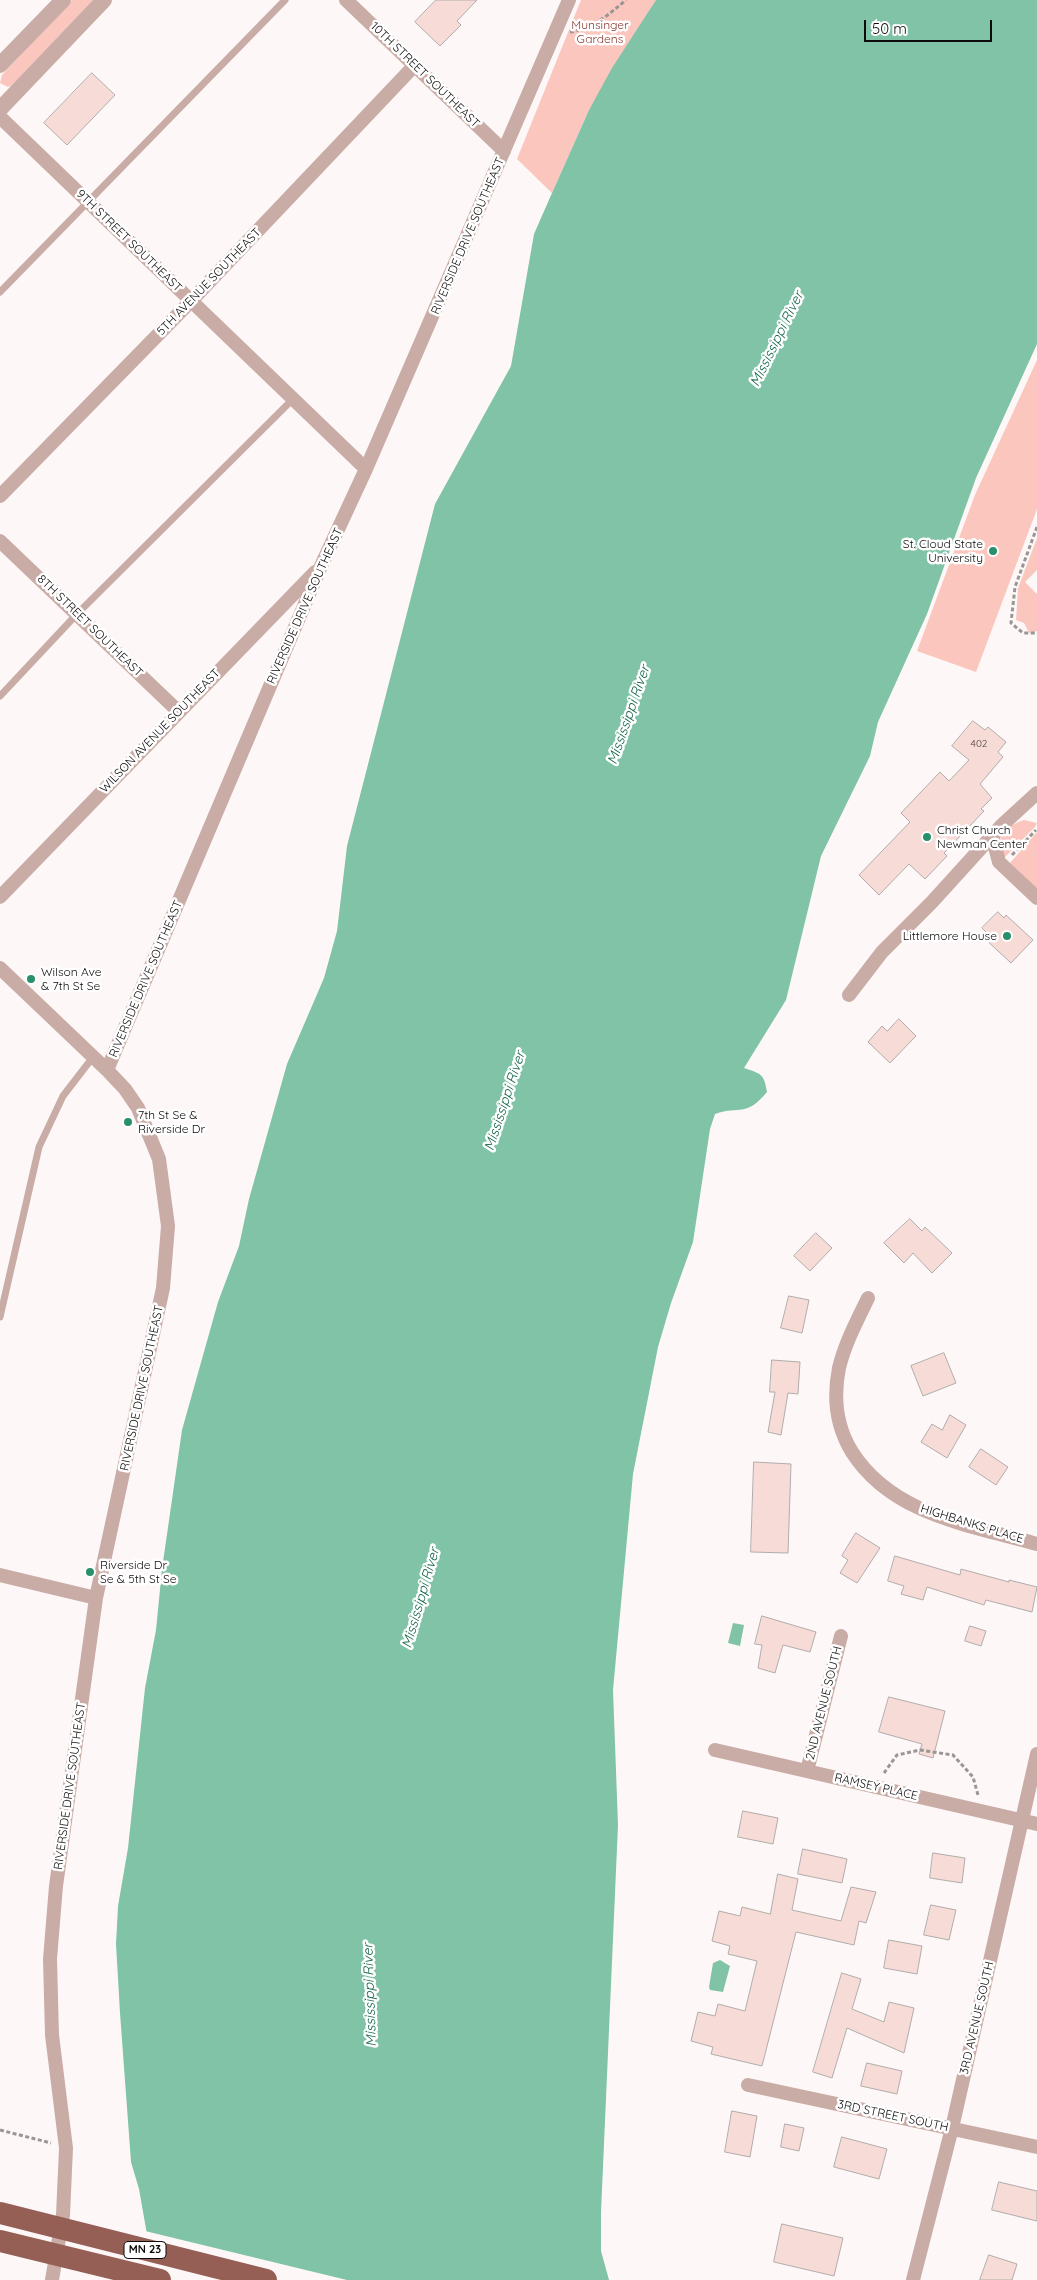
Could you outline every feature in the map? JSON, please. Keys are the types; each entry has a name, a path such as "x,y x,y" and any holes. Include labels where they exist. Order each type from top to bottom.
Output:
{"highway":[{"name":"MN 23","path":"0,2213 266,2280"},
{"name":"MN 23","path":"11,2243 160,2280"}],"street":[{"path":"0,65 63,0"},
{"path":"0,109 104,0"},
{"name":"10TH STREET SOUTHEAST","path":"346,0 504,151"},
{"name":"RIVERSIDE DRIVE SOUTHEAST","path":"52,2280 63,2215 66,2148 52,2035 50,1959 62,1835 96,1598 164,1288 168,1226 159,1159 148,1130 138,1108 125,1089 107,1070 321,566 366,469 569,0"},
{"name":"5TH AVENUE SOUTHEAST","path":"0,496 191,301 415,66"},
{"name":"9TH STREET SOUTHEAST","path":"0,117 366,469"},
{"name":"8TH STREET SOUTHEAST","path":"0,541 179,712"},
{"name":"WILSON AVENUE SOUTHEAST","path":"0,896 321,566"},
{"path":"849,995 882,952 932,902 992,836 1035,799"},
{"path":"992,836 999,862 1037,898"},
{"path":"0,968 107,1070"},
{"name":"HIGHBANKS PLACE","path":"868,1298 845,1347 837,1381 839,1426 855,1456 881,1486 913,1506 937,1515 1037,1544"},
{"path":"0,1576 96,1598"},
{"name":"2ND AVENUE SOUTH","path":"807,1771 841,1636"},
{"name":"RAMSEY PLACE","path":"714,1750 1037,1824"},
{"name":"3RD AVENUE SOUTH","path":"913,2280 952,2128 1037,1754"},
{"name":"3RD STREET SOUTH","path":"748,2085 1037,2147"}],"lane":[{"path":"0,292 285,0"},
{"path":"0,696 77,614 293,399"},
{"path":"0,1317 39,1147 63,1096 93,1057"}],"path":[{"path":"555,35 583,30 603,20 626,0"},
{"path":"1037,527 1015,587 1011,623 1023,634 1037,634"},
{"path":"1009,859 1036,830"},
{"path":"884,1773 897,1755 920,1750 953,1755 972,1777 979,1798 976,1810"},
{"path":"0,2130 33,2137 66,2148"}],"green space":[{"path":"72,0 93,0 12,85 8,87 0,83 2,75"},
{"name":"Munsinger Gardens","path":"581,0 656,0 589,110 552,193 517,159"},
{"path":"1037,360 1037,509 976,672 917,651 975,495"},
{"path":"1037,538 1037,570 1025,582 1037,594 1037,631 1029,633 1024,623 1016,620 1018,588"},
{"path":"1024,820 1037,823 1004,858 1000,846 1002,834 1012,825"},
{"path":"1037,832 1037,892 1010,863"}],"water":[{"name":"Mississippi River","path":"656,0 1037,0 1037,344 976,478 927,614 878,722 870,756 821,856 786,1000 744,1068 761,1075 765,1081 767,1092 760,1100 748,1108 715,1114 710,1129 693,1242 671,1303 658,1347 633,1474 613,1690 618,1825 601,2212 601,2251 609,2280 155,2280 139,2189 131,2162 116,1944 118,1906 128,1848 145,1688 156,1630 162,1569 182,1430 218,1302 239,1246 249,1199 287,1064 324,978 337,931 347,846 435,504 511,366 534,234 589,110 612,68"},
{"path":"733,1623 744,1625 740,1646 728,1643"},
{"path":"720,1960 730,1966 723,1992 710,1990 709,1987 713,1963"}],"pier":[{"path":"145,2231 347,2280 153,2280"}],"building":[{"path":"436,0 477,0 457,21 461,25 440,46 415,22"},
{"path":"92,73 115,95 67,145 44,123"},
{"name":"Christ Church Newman Center","path":"973,721 985,730 988,727 1006,742 998,752 1003,757 980,784 992,798 981,809 984,811 944,853 947,856 925,879 909,864 879,895 859,875 910,822 901,813 940,772 949,781 969,760 952,746"},
{"name":"Littlemore House","path":"998,912 1004,918 1006,915 1033,940 1011,963 984,938 988,934 982,928"},
{"path":"899,1019 916,1036 890,1063 868,1042 882,1026 887,1031"},
{"path":"910,1219 922,1231 925,1227 952,1253 932,1273 913,1253 904,1263 884,1243"},
{"path":"816,1233 832,1248 810,1271 794,1256"},
{"path":"789,1296 809,1300 802,1333 781,1328"},
{"path":"944,1353 956,1383 923,1396 911,1366"},
{"path":"772,1360 800,1362 798,1394 788,1393 781,1435 768,1432 775,1392 770,1392"},
{"path":"950,1415 966,1425 947,1458 921,1442 932,1424 942,1430"},
{"path":"981,1449 1008,1467 996,1485 969,1467"},
{"path":"754,1462 791,1464 788,1553 751,1552"},
{"path":"856,1533 880,1548 857,1583 840,1573 848,1560 842,1556"},
{"path":"895,1556 960,1575 961,1569 1009,1582 1009,1580 1037,1587 1032,1612 986,1600 984,1605 927,1587 923,1600 901,1594 904,1586 888,1581"},
{"path":"762,1616 816,1632 810,1652 783,1645 775,1673 758,1668 762,1645 755,1644"},
{"path":"970,1626 986,1631 981,1646 965,1641"},
{"path":"889,1697 945,1711 933,1758 919,1754 922,1744 879,1732"},
{"path":"743,1811 778,1818 773,1844 738,1837"},
{"path":"803,1849 847,1859 842,1883 798,1874"},
{"path":"933,1853 965,1858 962,1883 930,1878"},
{"path":"778,1874 798,1879 792,1910 841,1921 851,1887 876,1892 866,1923 859,1921 854,1945 796,1932 762,2066 711,2054 713,2047 691,2041 698,2012 715,2016 718,2004 745,2011 757,1961 728,1954 730,1946 712,1941 719,1911 740,1916 742,1907 770,1914"},
{"path":"931,1905 956,1910 949,1940 924,1935"},
{"path":"889,1940 922,1946 917,1974 884,1968"},
{"path":"842,1973 861,1979 852,2009 884,2022 889,2002 914,2008 904,2053 847,2028 832,2078 813,2072"},
{"path":"867,2063 902,2071 897,2094 861,2086"},
{"path":"732,2111 757,2116 750,2157 725,2152"},
{"path":"785,2124 804,2128 799,2151 781,2147"},
{"path":"842,2137 887,2149 879,2179 834,2167"},
{"path":"999,2182 1037,2191 1037,2221 992,2210"},
{"path":"782,2224 843,2238 834,2276 774,2262"},
{"path":"989,2255 1017,2264 1012,2280 980,2280"}],"place":[{"name":"St. Cloud State University","path":"993,551"},
{"name":"Christ Church Newman Center","path":"927,837"},
{"name":"Littlemore House","path":"1007,936"},
{"name":"Wilson Ave & 7th St Se","path":"31,979"},
{"name":"7th St Se & Riverside Dr","path":"128,1122"},
{"name":"Riverside Dr Se & 5th St Se","path":"90,1572"}]}
